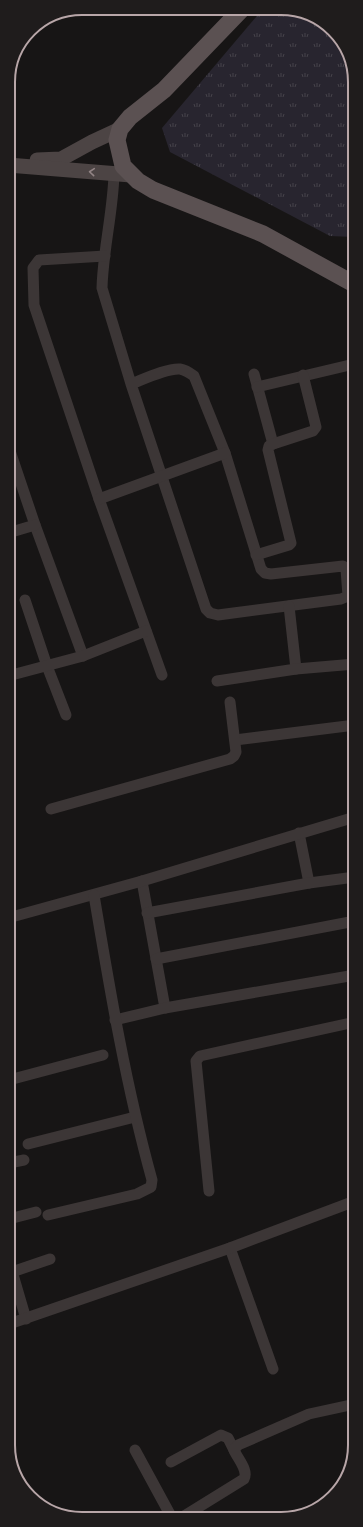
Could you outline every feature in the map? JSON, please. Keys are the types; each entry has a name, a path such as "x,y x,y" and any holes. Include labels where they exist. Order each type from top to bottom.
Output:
{"main road":[{"path":"123,175 123,166 119,155 117,140 120,129 130,117 164,90 236,15"},
{"path":"15,158 45,160 61,159 120,129"},
{"path":"15,166 123,175 153,190 263,234 348,281"}],"street":[{"path":"123,175 114,196 102,288 131,384 206,609 210,613 218,615 345,598 348,596"},
{"path":"105,256 45,259 35,263 33,268 34,305 99,499 162,675"},
{"path":"258,387 348,365"},
{"path":"131,384 170,370 180,369 187,371 194,376 225,453 261,569 265,573 271,574 340,566 346,569 348,584"},
{"path":"254,374 273,444"},
{"path":"256,554 289,546 291,543 268,450 269,446 273,444 312,431 316,427 303,375"},
{"path":"99,499 225,453"},
{"path":"15,466 83,656"},
{"path":"15,531 35,525"},
{"path":"25,600 46,666 66,715"},
{"path":"289,606 296,669"},
{"path":"15,674 83,656 146,631"},
{"path":"217,681 296,669 348,665"},
{"path":"51,809 230,759 236,752 230,702"},
{"path":"235,740 348,727"},
{"path":"15,916 142,881 348,819"},
{"path":"299,833 309,883"},
{"path":"147,913 309,883 348,878"},
{"path":"142,881 165,1008"},
{"path":"48,1215 137,1194 151,1187 152,1180 135,1117 115,1020 94,895"},
{"path":"156,959 348,922"},
{"path":"115,1020 165,1008 348,975"},
{"path":"209,1191 196,1061 200,1056 348,1024"},
{"path":"15,1078 103,1055"},
{"path":"28,1144 135,1117"},
{"path":"15,1162 24,1160"},
{"path":"15,1322 230,1248 348,1204"},
{"path":"15,1218 36,1212"},
{"path":"230,1248 273,1369"},
{"path":"15,1270 50,1260"},
{"path":"15,1287 26,1319"},
{"path":"234,1450 238,1445 309,1414 348,1406"},
{"path":"171,1462 221,1435 228,1438 245,1470 246,1475 244,1479 191,1512"},
{"path":"136,1450 169,1512"}],"green space":[{"path":"258,15 294,16 311,22 322,29 337,45 344,60 347,73 348,237 330,236 170,152 162,128"}]}
